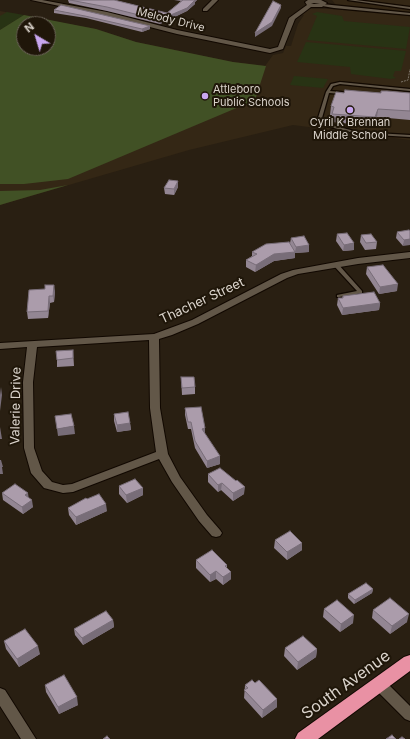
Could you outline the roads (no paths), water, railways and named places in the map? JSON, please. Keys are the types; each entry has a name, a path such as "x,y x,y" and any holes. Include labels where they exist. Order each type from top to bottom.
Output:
{"highway":[{"name":"South Avenue","path":"304,739 410,662"}],"street":[{"name":"Melody Drive","path":"34,0 107,14 164,29 270,51 279,50 292,18 309,4"},
{"path":"205,10 215,0"},
{"path":"299,0 309,4 322,2"},
{"name":"Thacher Street","path":"0,346 154,337 169,333 196,322 284,276 296,272 410,255"},
{"path":"154,337 155,408 162,454 176,480 203,518 216,533"},
{"name":"Valerie Drive","path":"32,344 28,382 29,448 36,473 48,485 63,489 73,488 162,454"},
{"path":"379,684 410,714"},
{"path":"0,694 29,739"}],"lane":[{"path":"349,0 410,8"},
{"path":"322,2 334,7 410,14"},
{"path":"410,90 340,83 332,86 328,92 320,118 327,125 358,133 410,136"},
{"path":"328,92 350,94"},
{"path":"336,265 360,292 339,296"}],"place":[{"name":"Attleboro Public Schools","path":"205,96"},
{"name":"Cyril K Brennan Middle School","path":"350,110"}]}
